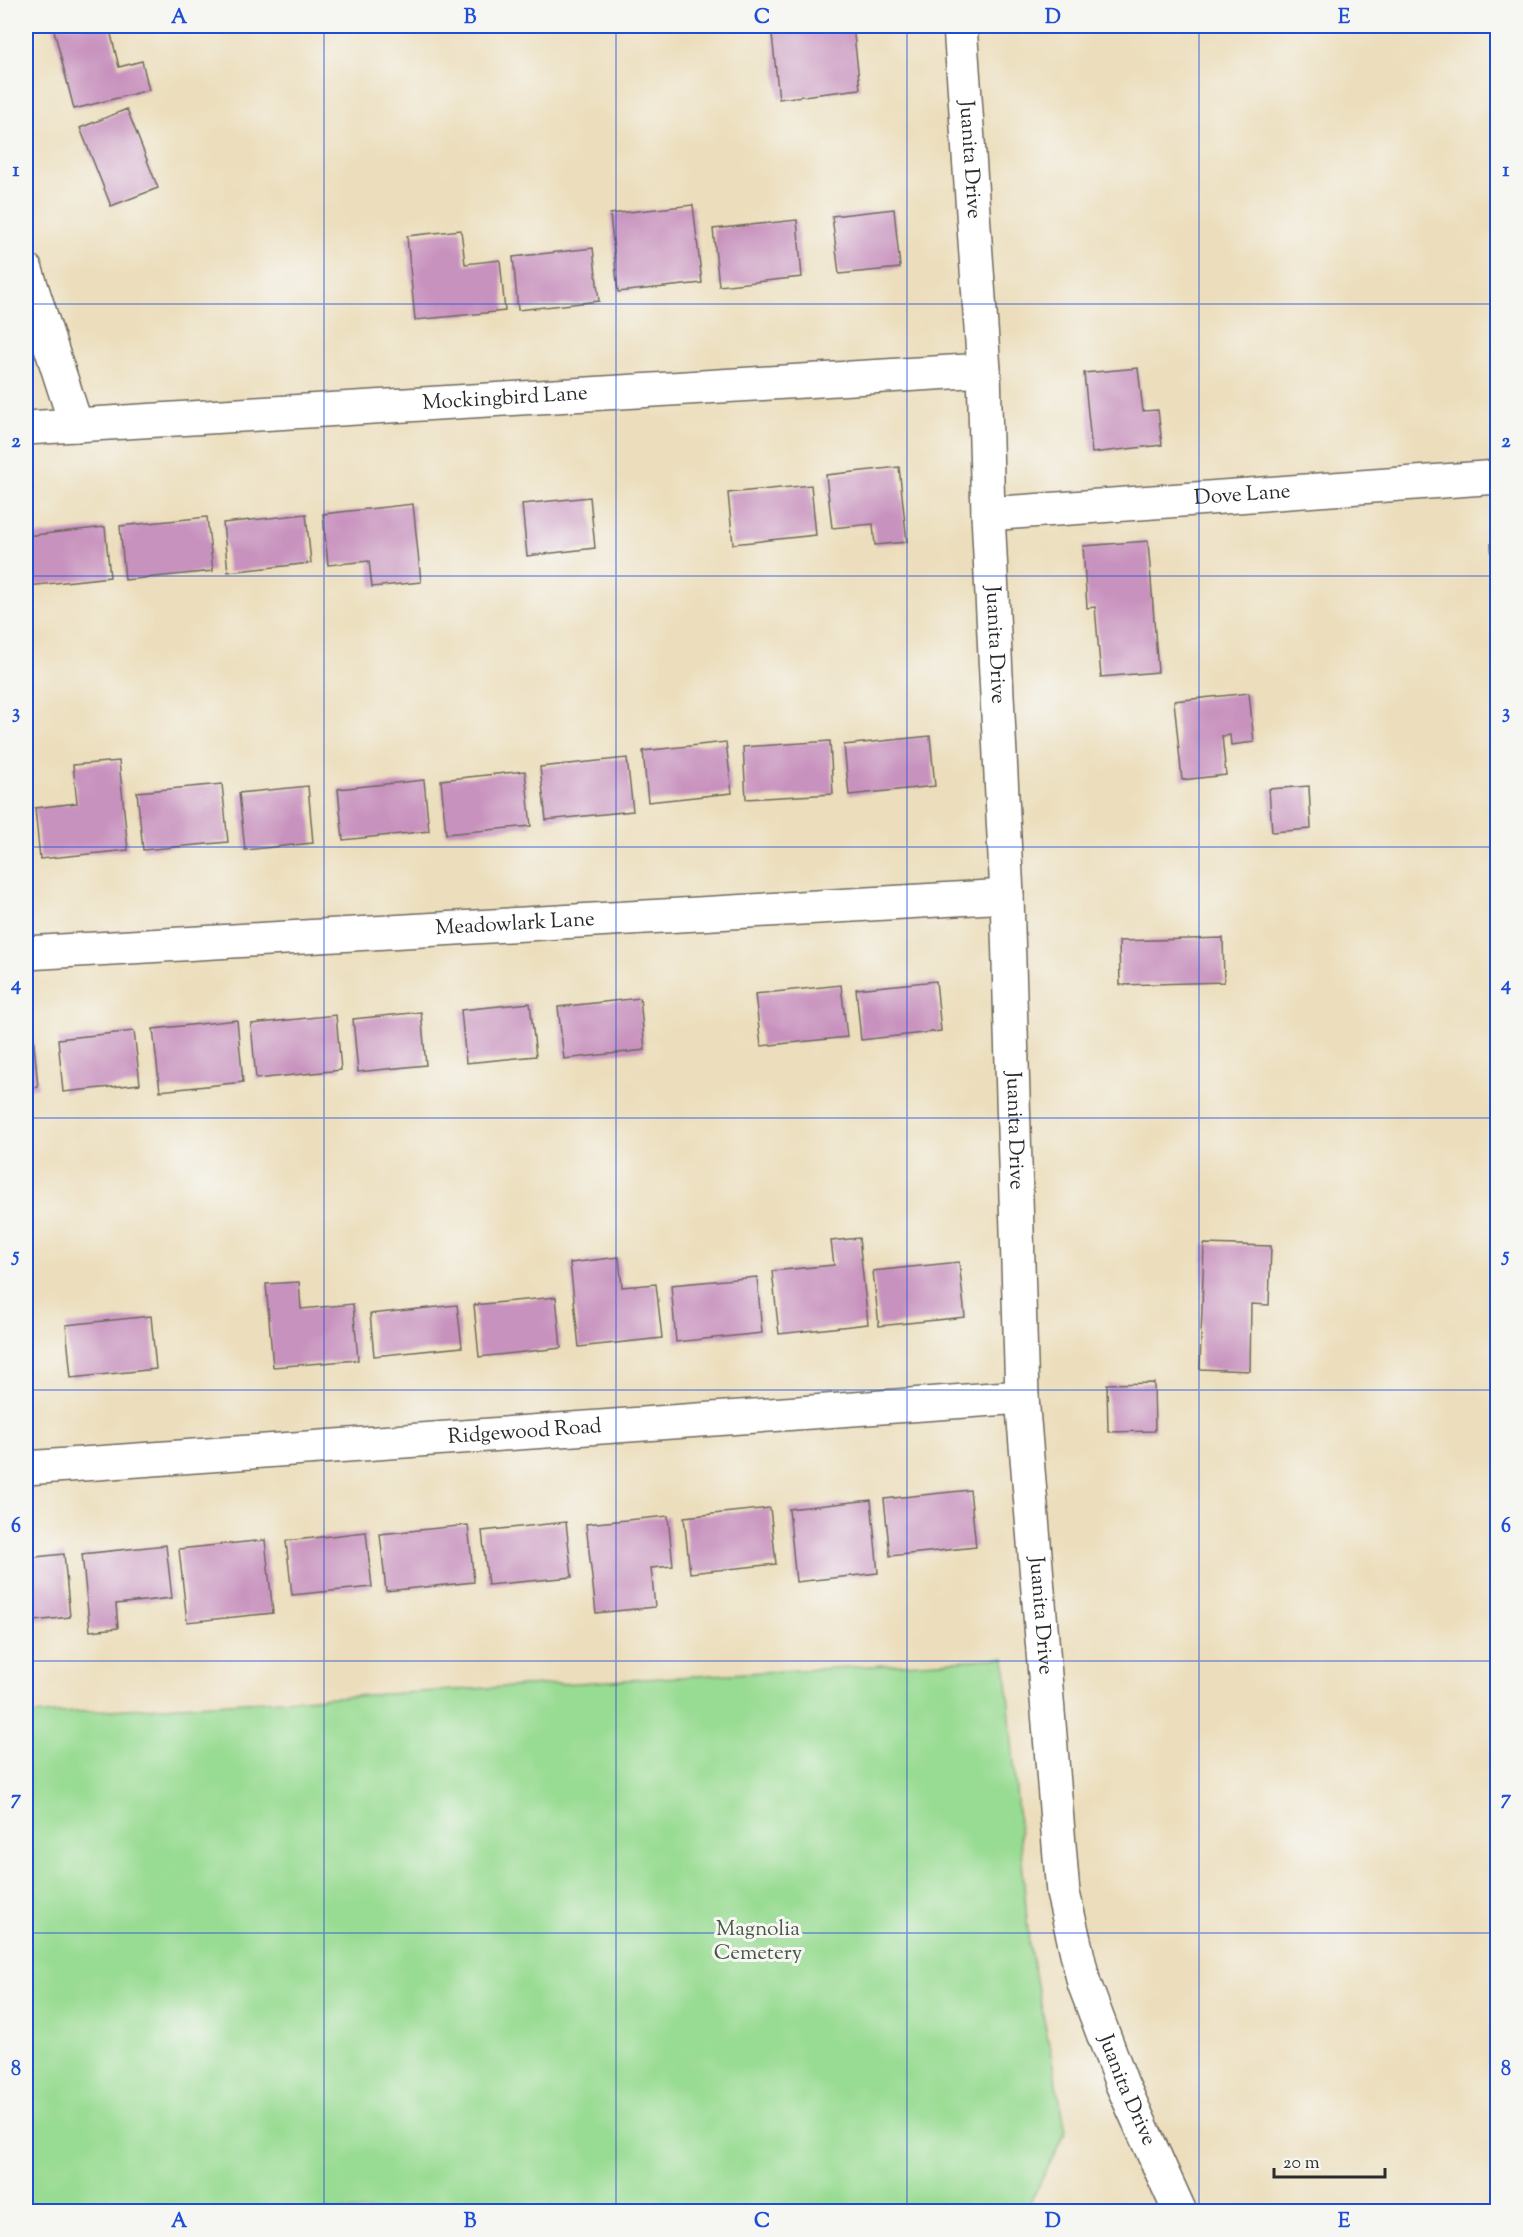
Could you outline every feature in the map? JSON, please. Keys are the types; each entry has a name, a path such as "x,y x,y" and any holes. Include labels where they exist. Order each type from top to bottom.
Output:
{"street":[{"name":"Juanita Drive","path":"960,26 984,370 988,514 1007,896 1022,1397 1063,1893 1084,1983 1122,2084 1180,2211"},
{"path":"26,270 76,425"},
{"name":"Mockingbird Lane","path":"26,428 984,370"},
{"name":"Dove Lane","path":"988,514 1497,477"},
{"name":"Meadowlark Lane","path":"26,953 1007,896"},
{"name":"Ridgewood Road","path":"26,1467 1022,1397"}],"green space":[{"name":"Magnolia Cemetery","path":"1005,1658 1029,1944 1066,2131 1026,2211 26,2211 26,1715"}],"building":[{"path":"53,26 109,26 119,67 142,61 149,90 74,109"},
{"path":"771,26 853,26 860,89 779,99"},
{"path":"1072,26 1114,26 1114,27 1072,31"},
{"path":"127,109 158,188 111,206 80,128"},
{"path":"693,205 702,283 618,292 610,214"},
{"path":"894,209 900,268 839,274 832,216"},
{"path":"797,220 802,277 719,286 713,229"},
{"path":"461,230 465,264 500,260 505,311 415,320 407,236"},
{"path":"593,248 599,301 518,310 513,257"},
{"path":"1138,368 1143,411 1158,410 1162,445 1092,453 1084,373"},
{"path":"899,467 907,542 875,545 873,524 832,528 826,475"},
{"path":"811,485 816,535 733,544 728,493"},
{"path":"590,497 595,548 527,556 522,504"},
{"path":"413,504 421,582 372,587 369,561 328,565 323,514"},
{"path":"306,514 311,563 228,572 223,523"},
{"path":"207,517 213,571 125,580 120,526"},
{"path":"105,527 110,577 28,586 26,536"},
{"path":"1148,541 1158,672 1101,677 1095,607 1087,608 1083,546"},
{"path":"1498,543 1498,589 1494,589 1491,544"},
{"path":"1249,693 1254,742 1231,745 1230,735 1222,736 1226,775 1182,780 1174,701"},
{"path":"930,736 935,786 849,795 844,745"},
{"path":"830,741 833,794 746,799 743,747"},
{"path":"726,742 732,793 648,802 643,751"},
{"path":"627,758 633,811 546,820 540,767"},
{"path":"119,761 128,850 40,859 35,808 77,803 73,765"},
{"path":"525,771 531,826 446,834 441,780"},
{"path":"424,780 429,831 343,840 338,789"},
{"path":"222,784 228,842 143,850 137,792"},
{"path":"308,786 313,843 245,850 239,793"},
{"path":"1309,786 1311,829 1272,832 1269,789"},
{"path":"1223,938 1224,982 1120,985 1119,941"},
{"path":"936,981 941,1031 861,1040 856,989"},
{"path":"841,985 847,1037 761,1046 755,994"},
{"path":"640,998 645,1050 564,1059 558,1007"},
{"path":"530,1003 536,1056 466,1063 461,1010"},
{"path":"421,1012 426,1065 358,1072 353,1019"},
{"path":"336,1015 341,1070 256,1079 251,1024"},
{"path":"237,1020 243,1082 160,1091 153,1029"},
{"path":"134,1031 140,1084 63,1092 58,1039"},
{"path":"33,1034 38,1087 26,1089 26,1035"},
{"path":"859,1238 868,1324 779,1334 772,1271 834,1265 831,1241"},
{"path":"1204,1244 1271,1246 1269,1305 1251,1304 1250,1371 1200,1369"},
{"path":"619,1257 622,1287 656,1284 662,1338 579,1347 570,1263"},
{"path":"959,1262 965,1317 879,1326 873,1271"},
{"path":"757,1277 762,1333 676,1342 671,1285"},
{"path":"299,1282 301,1309 353,1304 358,1360 273,1367 266,1284"},
{"path":"556,1297 561,1348 479,1357 474,1305"},
{"path":"457,1305 462,1347 374,1356 370,1314"},
{"path":"151,1316 156,1369 71,1378 66,1325"},
{"path":"1154,1383 1155,1431 1108,1432 1107,1384"},
{"path":"970,1490 976,1547 890,1556 884,1499"},
{"path":"871,1500 878,1573 796,1582 789,1509"},
{"path":"770,1508 776,1564 690,1573 684,1517"},
{"path":"668,1516 673,1566 651,1568 655,1607 596,1613 586,1524"},
{"path":"566,1522 572,1577 488,1585 482,1531"},
{"path":"468,1525 474,1582 386,1591 380,1534"},
{"path":"366,1532 372,1587 292,1595 286,1541"},
{"path":"265,1540 273,1613 187,1622 179,1549"},
{"path":"166,1545 172,1598 116,1604 118,1628 90,1631 82,1554"},
{"path":"64,1554 70,1617 26,1622 26,1558"}]}
